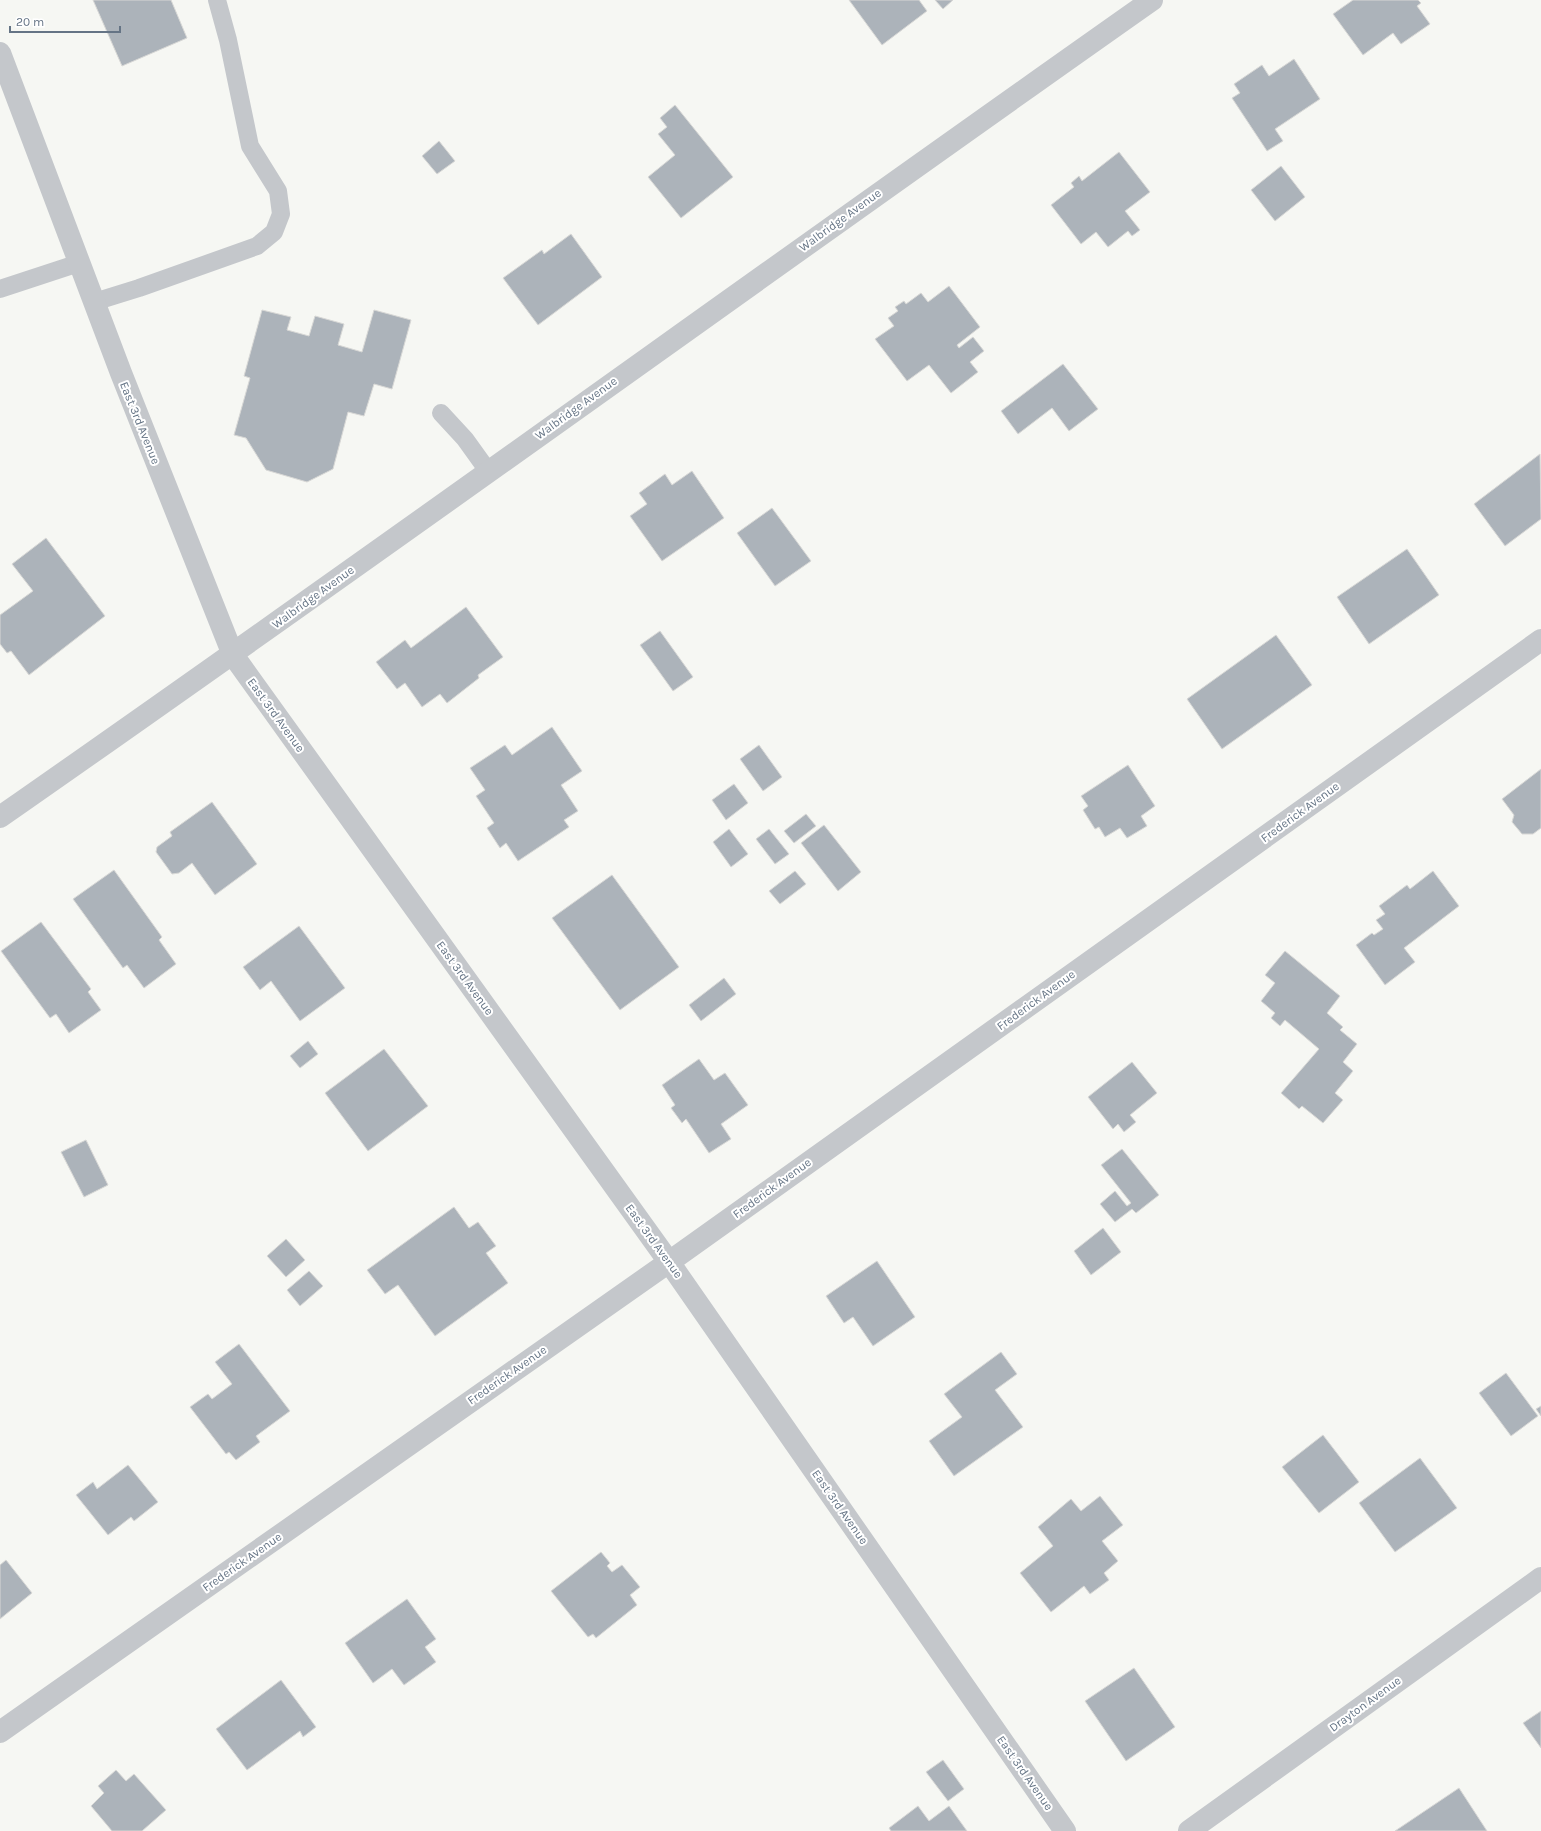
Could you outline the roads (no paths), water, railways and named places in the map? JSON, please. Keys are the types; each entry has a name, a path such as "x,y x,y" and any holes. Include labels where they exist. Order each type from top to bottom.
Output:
{"street":[{"name":"Walbridge Avenue","path":"0,817 233,655 488,471 1152,0"},
{"name":"East 3rd Avenue","path":"0,53 79,264 233,655 669,1262 1065,1831"},
{"name":"Frederick Avenue","path":"0,1732 669,1262 1541,640"},
{"name":"Drayton Avenue","path":"1189,1831 1541,1578"}],"lane":[{"path":"94,302 140,288 257,246 274,232 281,214 278,191 250,146 228,40 217,0"},
{"path":"0,288 79,264"},
{"path":"440,413 465,439 488,471"}]}
